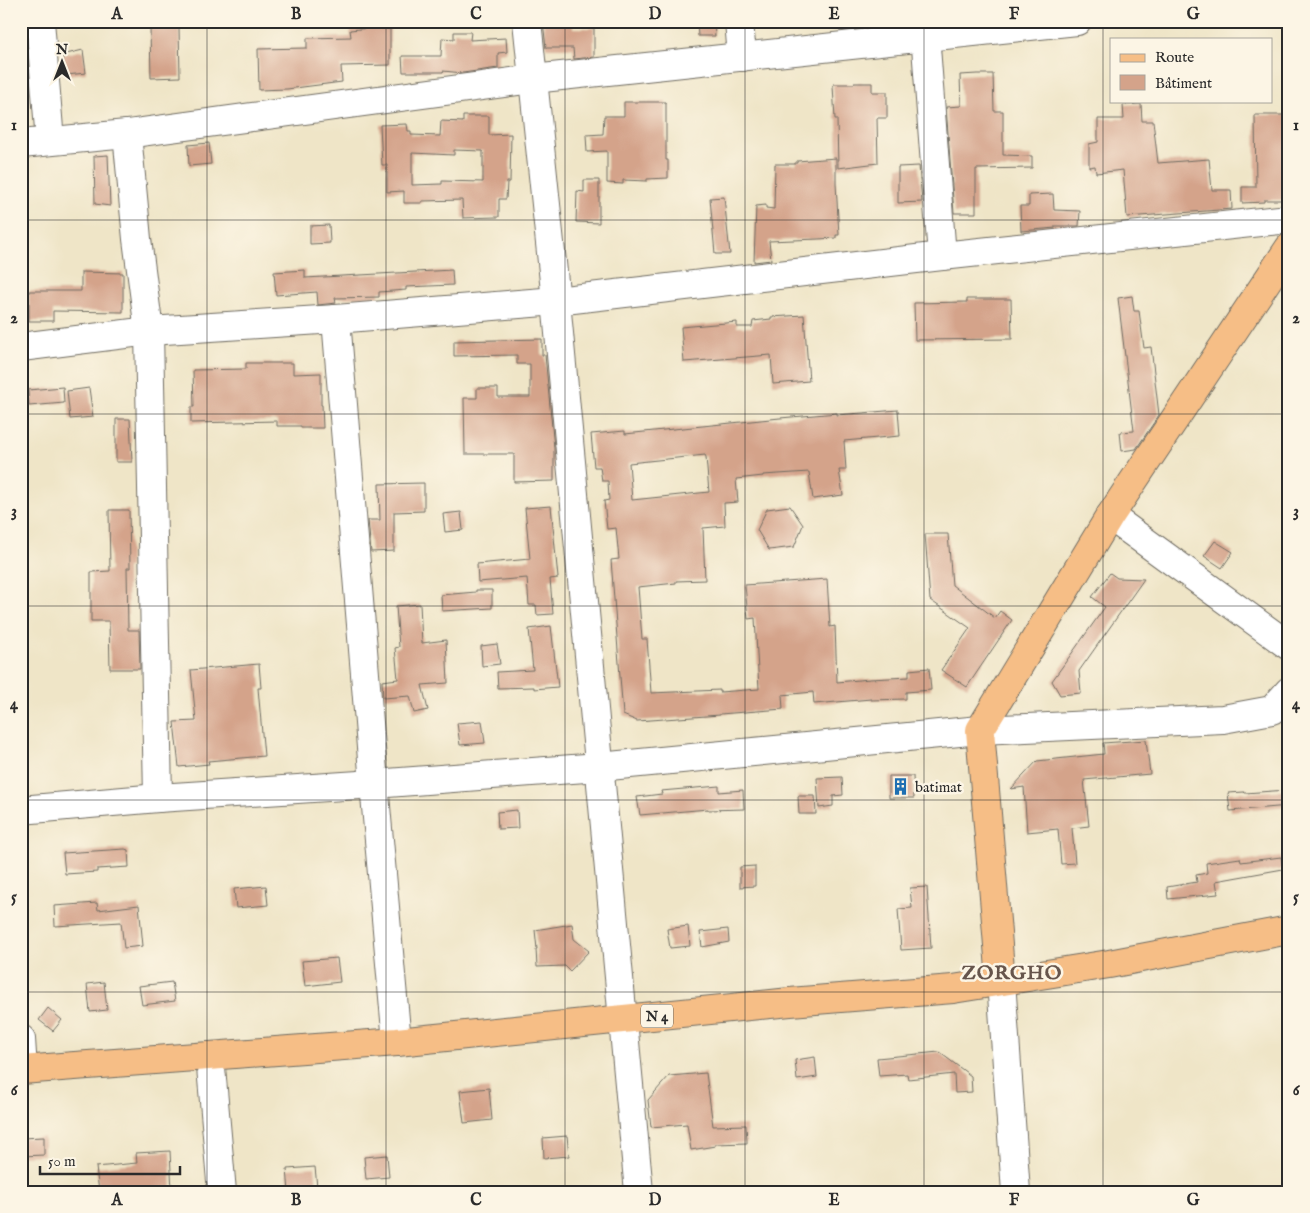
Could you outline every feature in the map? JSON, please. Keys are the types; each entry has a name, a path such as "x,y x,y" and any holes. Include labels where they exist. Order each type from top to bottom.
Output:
{"main road":[{"path":"1002,981 980,730 1110,516 1289,248"},
{"name":"N 4","path":"22,1070 397,1042 790,1002 953,988 1109,964 1289,930"}],"street":[{"path":"40,21 50,141"},
{"path":"527,21 556,301 639,1192"},
{"path":"739,21 742,57"},
{"path":"21,144 127,134 533,79 742,57 925,29 1077,21"},
{"path":"925,29 942,256"},
{"path":"127,134 137,239 149,331 158,798"},
{"path":"21,347 149,331 336,319 556,301 1289,218"},
{"path":"336,319 397,1042"},
{"path":"1110,516 1289,646"},
{"path":"21,810 158,798 599,767 980,730 1223,719 1272,710 1289,691"},
{"path":"1002,981 1016,1192"},
{"path":"21,1039 22,1070"},
{"path":"210,1056 222,1192"}],"building":[{"path":"543,21 573,21 573,28 594,28 594,57 574,59 573,48 546,48"},
{"path":"697,21 714,21 715,36 698,36"},
{"path":"840,21 862,21 862,28 840,31"},
{"path":"150,27 179,27 180,77 151,78"},
{"path":"390,29 390,65 341,66 342,82 287,89 259,90 258,49 307,48 307,38 351,37 350,30"},
{"path":"454,32 471,32 470,40 506,38 507,52 498,53 498,68 463,73 443,71 403,72 402,56 441,56 442,38 454,39"},
{"path":"83,50 86,73 66,75 62,55"},
{"path":"993,74 994,111 1003,111 1003,155 1032,156 1032,168 976,169 976,213 954,213 946,107 961,106 960,75"},
{"path":"872,83 872,92 887,92 887,118 877,118 878,163 838,168 837,119 835,119 833,86 834,84"},
{"path":"624,102 666,102 666,160 668,160 668,178 647,179 647,181 623,180 623,184 607,183 607,151 587,152 586,135 603,134 604,116 624,116"},
{"path":"1141,104 1142,121 1153,121 1158,163 1209,159 1212,190 1231,190 1232,209 1127,217 1123,170 1096,173 1095,166 1089,167 1089,144 1098,142 1098,119 1124,119 1123,105"},
{"path":"1255,115 1289,115 1289,200 1264,200 1264,202 1242,203 1242,187 1256,187"},
{"path":"463,116 489,116 489,135 511,134 510,182 507,182 506,199 499,199 499,217 463,218 462,200 404,203 404,191 387,192 387,165 382,165 380,125 407,124 411,135 440,136 441,121 463,122","holes":["454,150 483,151 483,182 442,181 442,184 412,185 412,153 454,155"]},
{"path":"209,143 211,164 189,166 188,145"},
{"path":"108,155 110,206 95,204 94,156"},
{"path":"836,158 839,235 836,235 836,238 769,241 771,260 754,262 756,206 766,205 766,208 774,209 775,164 795,164 797,161"},
{"path":"919,166 922,202 898,203 898,167"},
{"path":"584,180 599,180 599,223 576,222 577,191 584,192"},
{"path":"1053,194 1054,210 1080,211 1079,226 1055,226 1055,228 1021,231 1020,206 1029,206 1029,195"},
{"path":"724,197 730,254 715,254 710,198"},
{"path":"329,225 330,243 310,244 310,226"},
{"path":"305,270 305,278 452,270 453,285 406,287 406,290 379,292 379,297 335,298 336,303 318,305 317,292 276,295 274,272"},
{"path":"81,272 123,273 123,312 53,311 53,321 29,321 29,291 81,291"},
{"path":"1132,296 1134,311 1139,311 1144,348 1151,347 1159,415 1136,449 1122,451 1120,432 1134,431 1118,298"},
{"path":"967,299 1011,299 1012,339 915,340 914,303 967,302"},
{"path":"804,315 809,381 773,384 771,355 684,362 681,327 737,322 737,327 752,327 753,321 771,319 771,317"},
{"path":"542,339 542,355 545,355 554,448 554,481 514,482 514,454 465,454 464,398 477,398 477,388 498,388 498,397 530,397 530,364 517,364 517,355 454,356 454,341"},
{"path":"246,363 293,363 293,374 321,373 323,428 277,426 277,421 191,423 191,407 194,407 193,370 246,369"},
{"path":"63,387 64,403 29,406 28,390"},
{"path":"89,388 93,417 70,419 67,391"},
{"path":"898,410 900,436 844,441 846,470 839,470 843,495 813,499 809,472 736,479 738,502 724,503 725,526 703,528 705,580 676,581 676,583 638,587 642,639 647,639 651,693 720,690 720,692 759,689 755,618 748,619 745,585 827,579 830,627 835,626 837,682 909,677 909,670 929,668 931,690 906,692 906,699 871,699 814,704 813,692 782,695 783,709 720,715 637,721 623,715 611,560 619,559 616,528 607,529 604,501 609,500 608,481 602,481 600,467 594,467 591,434 625,431 625,434 780,418 837,413 837,415","holes":["705,455 709,492 632,500 629,463"]},
{"path":"116,419 130,419 132,462 116,462"},
{"path":"424,483 424,511 394,512 394,551 371,552 368,520 380,520 379,484"},
{"path":"551,506 558,578 550,579 553,614 537,615 536,605 529,605 527,578 478,582 477,564 530,559 525,508"},
{"path":"790,506 803,525 794,547 769,550 757,530 767,509"},
{"path":"109,510 129,510 130,568 127,568 128,630 139,630 140,669 110,669 109,621 91,621 91,572 110,571"},
{"path":"461,512 463,530 445,532 443,514"},
{"path":"925,534 948,534 952,585 995,618 1000,611 1012,620 967,687 941,670 970,628 930,600"},
{"path":"1215,541 1233,552 1222,568 1204,556"},
{"path":"1110,573 1117,578 1144,579 1079,671 1081,693 1060,695 1052,681 1105,607 1092,597"},
{"path":"476,590 492,590 492,608 442,611 441,595 476,592"},
{"path":"420,604 422,643 446,640 448,683 422,685 428,710 414,713 410,696 383,698 382,681 398,679 395,648 399,647 396,606"},
{"path":"551,626 558,687 534,689 534,687 498,688 497,672 533,670 529,629"},
{"path":"497,644 500,664 482,666 481,646"},
{"path":"259,664 261,688 258,688 264,756 208,761 209,764 179,767 174,722 196,721 191,670"},
{"path":"482,721 485,743 460,745 457,723"},
{"path":"1146,740 1150,774 1084,780 1089,826 1072,828 1075,863 1061,864 1058,829 1027,832 1024,787 1011,789 1037,761 1104,754 1103,743"},
{"name":"batimat","path":"889,776 913,776 914,798 889,798"},
{"path":"842,777 843,795 833,796 833,806 819,808 817,778"},
{"path":"719,786 719,792 743,790 744,809 708,809 640,815 637,797 662,794 661,791"},
{"path":"1287,790 1289,806 1230,811 1228,793"},
{"path":"798,796 815,796 816,814 799,814"},
{"path":"517,810 518,828 498,829 497,812"},
{"path":"128,850 129,867 65,874 63,853"},
{"path":"1281,857 1283,869 1216,881 1218,894 1168,899 1167,887 1197,882 1196,875 1207,873 1206,863 1240,858 1241,862"},
{"path":"755,866 755,886 740,887 740,867"},
{"path":"266,886 268,905 236,908 234,889"},
{"path":"927,887 931,948 901,950 898,909 912,908 910,888"},
{"path":"97,903 98,910 139,905 143,946 124,948 121,922 55,926 54,906"},
{"path":"572,924 574,939 589,951 570,971 565,966 537,967 535,930"},
{"path":"688,926 690,946 670,948 667,929"},
{"path":"728,929 729,942 702,947 700,932"},
{"path":"337,958 340,982 305,986 302,961"},
{"path":"104,982 107,1010 90,1012 87,984"},
{"path":"172,982 175,1001 142,1005 139,986"},
{"path":"48,1008 62,1020 53,1031 39,1020"},
{"path":"939,1052 971,1076 972,1092 955,1093 954,1074 908,1079 907,1074 879,1076 877,1058"},
{"path":"815,1057 817,1077 797,1080 795,1060"},
{"path":"706,1073 713,1126 746,1125 747,1143 715,1144 715,1146 691,1150 687,1124 651,1127 648,1100 669,1076"},
{"path":"489,1088 492,1120 464,1123 460,1091"},
{"path":"567,1136 569,1156 544,1158 543,1138"},
{"path":"44,1137 44,1155 21,1156 21,1138"},
{"path":"170,1151 172,1192 99,1192 96,1167 137,1163 136,1153"},
{"path":"387,1155 389,1177 366,1179 364,1157"},
{"path":"315,1167 316,1192 289,1192 287,1169"}],"place":[{"name":"batimat","path":"901,787"}],"district":[{"name":"ZORGHO","path":"1012,972"}]}
